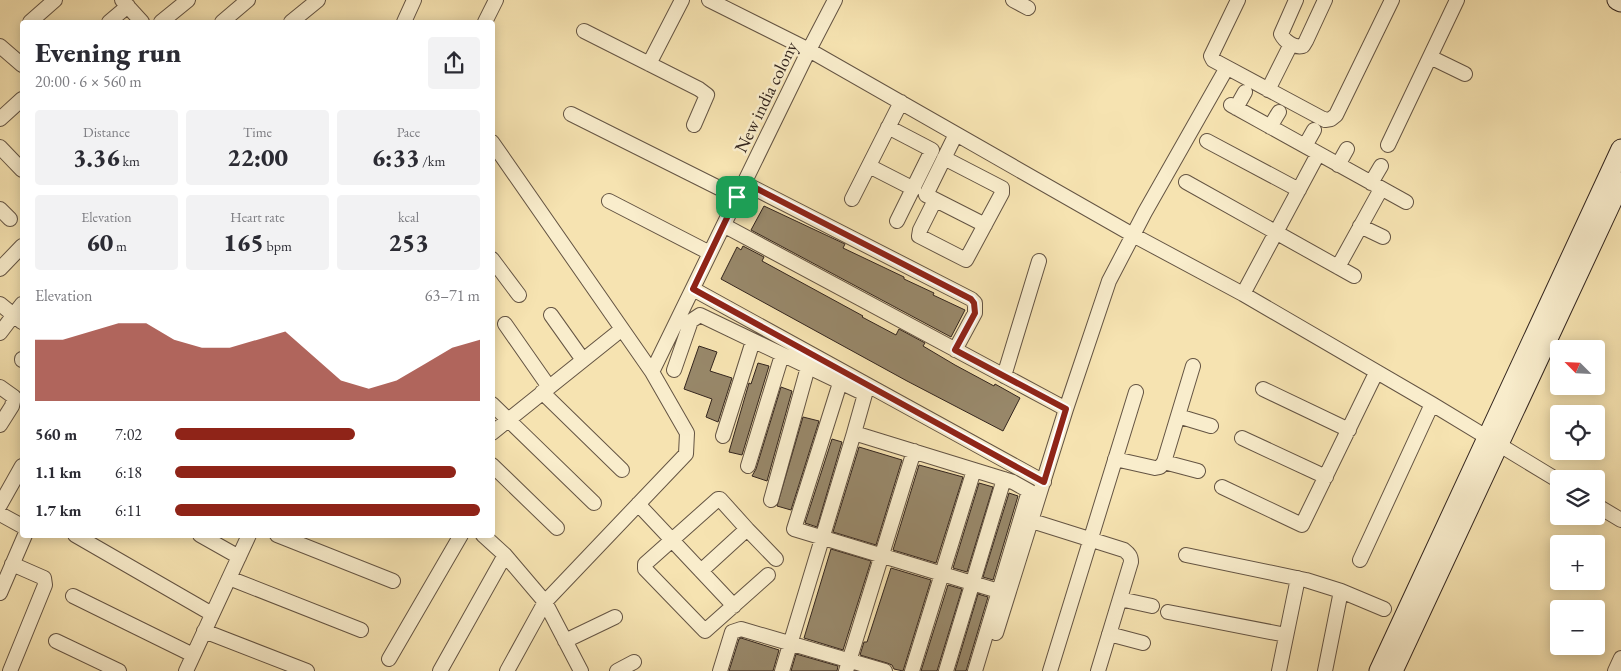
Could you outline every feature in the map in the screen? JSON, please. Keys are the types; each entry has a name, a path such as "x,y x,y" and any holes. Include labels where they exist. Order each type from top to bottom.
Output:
{"street":[{"path":"32,20 54,0"},
{"path":"163,20 188,0"},
{"path":"224,20 248,0"},
{"path":"293,20 318,0"},
{"path":"405,20 414,0"},
{"path":"486,20 496,0"},
{"path":"648,64 682,0"},
{"path":"709,0 809,50 1133,235 1243,294 1432,404 1550,476"},
{"name":"New india colony","path":"652,372 835,0"},
{"path":"1013,0 1028,8"},
{"path":"1238,0 1211,56 1213,60 1325,120 1331,119 1336,115 1392,0"},
{"path":"1296,0 1281,34 1284,40 1297,47 1303,46 1326,0"},
{"path":"1388,145 1457,0"},
{"path":"1617,0 1621,2"},
{"path":"111,20 124,2 140,20"},
{"path":"584,31 699,89 707,95 694,125"},
{"path":"1268,90 1291,44"},
{"path":"0,46 20,64"},
{"path":"1430,57 1465,74"},
{"path":"976,671 1003,592 1032,521 1066,409 1109,281 1225,71"},
{"path":"1245,92 1233,107 1406,202"},
{"path":"852,199 901,102"},
{"path":"0,119 20,104"},
{"path":"1270,127 1279,112"},
{"path":"571,114 737,197"},
{"path":"888,127 932,150 897,221"},
{"path":"1305,146 1314,130"},
{"path":"956,134 927,193 928,196 935,200 986,225"},
{"path":"1207,141 1299,190"},
{"path":"495,146 652,372 687,433 686,454 544,602 507,671"},
{"path":"0,147 20,168"},
{"path":"1338,165 1347,149"},
{"path":"1393,671 1621,149"},
{"path":"1243,294 1318,154"},
{"path":"935,200 920,230 919,236 966,260 969,258 986,225 1002,192 1002,188 944,158"},
{"path":"869,166 914,189"},
{"path":"1338,267 1360,226 1376,186 1381,166"},
{"path":"744,182 971,299 974,303 975,313 955,350"},
{"path":"1186,182 1354,276"},
{"path":"1379,671 1621,182"},
{"path":"609,202 710,253"},
{"path":"725,226 1066,409"},
{"path":"1360,226 1383,237"},
{"path":"0,269 20,248"},
{"path":"1004,376 1040,261"},
{"path":"495,263 519,295"},
{"path":"693,289 1044,482"},
{"path":"0,304 20,314 0,333"},
{"path":"551,315 584,360"},
{"path":"674,370 691,322 700,315 865,394 782,671"},
{"path":"506,324 545,390 622,470"},
{"path":"495,430 622,329"},
{"path":"723,436 753,340"},
{"path":"748,466 782,355"},
{"path":"1115,459 1155,468 1164,462 1193,366"},
{"path":"771,500 808,367"},
{"path":"1222,487 1302,525 1376,373"},
{"path":"840,383 794,529 1003,592"},
{"path":"0,387 14,397 12,406 0,425"},
{"path":"1263,390 1349,430"},
{"path":"1050,671 1136,392"},
{"path":"1360,560 1432,404"},
{"path":"495,407 594,503"},
{"path":"1178,416 1211,426"},
{"path":"854,433 1004,479 1029,491 983,671"},
{"path":"1242,438 1326,477"},
{"path":"848,666 914,451"},
{"path":"1164,462 1198,471"},
{"path":"495,469 557,528"},
{"path":"0,505 20,470"},
{"path":"912,671 974,470"},
{"path":"946,671 1004,479"},
{"path":"768,575 705,631 644,566 671,539 718,499 722,500 776,559"},
{"path":"638,504 734,606"},
{"path":"1605,510 1621,520"},
{"path":"0,514 20,525"},
{"path":"1032,521 1129,553 1131,562 1098,671"},
{"path":"701,571 747,529"},
{"path":"0,593 24,538"},
{"path":"78,538 212,614"},
{"path":"205,538 239,557"},
{"path":"186,671 248,538"},
{"path":"285,538 393,581"},
{"path":"390,659 459,538"},
{"path":"486,538 505,555 544,602 580,671"},
{"path":"440,671 505,555"},
{"path":"1186,555 1298,578 1341,591 1384,609"},
{"path":"10,671 45,585 44,578 12,564"},
{"path":"229,578 361,630"},
{"path":"1279,671 1298,578"},
{"path":"1326,671 1341,591"},
{"path":"73,596 192,655"},
{"path":"1120,599 1152,606"},
{"path":"1168,612 1286,635"},
{"path":"565,641 615,617"},
{"path":"720,671 732,632 741,629 790,643 848,666 885,671"},
{"path":"204,631 308,671"},
{"path":"1109,634 1143,643"},
{"path":"56,641 119,671"},
{"path":"617,671 634,662"}],"building":[{"path":"764,206 845,244 843,248 904,277 904,279 934,293 933,295 965,310 951,337 751,230"},
{"path":"743,246 764,257 762,261 862,317 896,335 899,329 925,343 923,346 955,365 1020,398 1003,431 907,381 721,279 737,247 741,250"},
{"path":"699,346 717,352 710,371 732,378 718,422 706,417 712,399 684,389"},
{"path":"758,363 769,366 742,455 729,452 749,383 751,384"},
{"path":"781,387 792,391 767,481 752,476 756,469"},
{"path":"803,417 819,421 791,510 777,506"},
{"path":"832,439 842,442 817,527 805,523"},
{"path":"859,447 902,460 876,545 833,532"},
{"path":"919,465 963,477 936,563 893,550"},
{"path":"979,483 993,487 967,572 953,568"},
{"path":"1009,493 1018,496 993,580 983,577"},
{"path":"831,549 871,561 843,650 804,638"},
{"path":"891,568 931,580 903,671 894,669 892,665 887,663 860,655 864,642 867,642"},
{"path":"948,585 962,589 937,671 921,671"},
{"path":"978,594 988,597 966,671 955,671"},
{"path":"739,639 779,650 773,671 729,671"},
{"path":"796,654 838,666 837,671 791,671"}],"route":[{"path":"744,182 971,299 976,308 975,313 955,350 1066,409 1044,482 693,289 725,226 737,197 744,182"}]}
